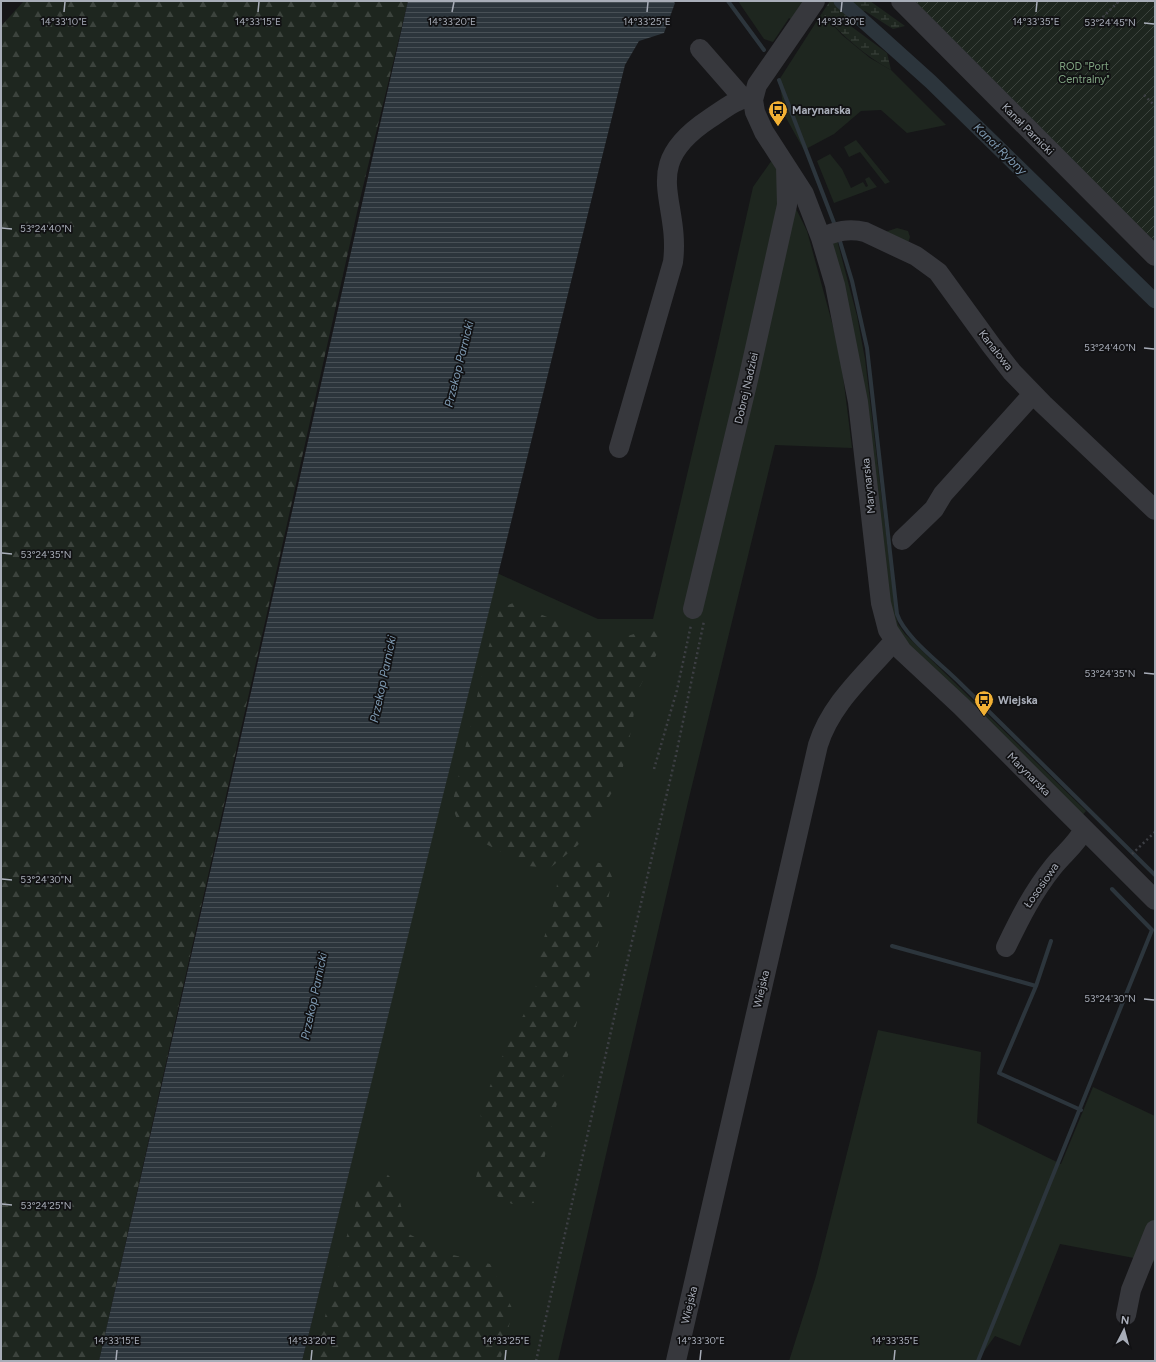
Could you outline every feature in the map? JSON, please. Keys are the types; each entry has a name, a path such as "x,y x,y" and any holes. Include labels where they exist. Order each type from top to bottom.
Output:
{"street":[{"path":"619,448 673,262 675,246 667,193 668,170 672,156 677,147 696,128 752,91 815,1"},
{"name":"Kanał Parnicki","path":"901,1 1155,256"},
{"path":"700,49 752,91"},
{"name":"Marynarska","path":"752,91 753,106 758,121 831,234 835,285 854,374 862,433 881,603 886,624 894,641 1155,900"},
{"name":"Dobrej Nadziei","path":"699,615 787,205 786,165"},
{"name":"Kanałowa","path":"831,234 856,230 916,256 938,272 962,302 990,345 1033,394 1155,510"},
{"path":"902,540 934,509 943,494 1033,394"},
{"name":"Wiejska","path":"676,1361 818,744 822,731 835,708 894,641"},
{"name":"Łososiowa","path":"1006,947 1034,893 1084,829"},
{"path":"1126,1315 1131,1290 1155,1230"}],"path":[{"path":"1092,28 1119,1"},
{"path":"1144,95 1155,106"},
{"path":"654,770 677,690 691,632 699,615"},
{"path":"536,1361 617,1005 676,755 699,615"},
{"path":"1129,857 1155,832"}],"green space":[{"path":"24,1 408,1 360,199 99,1361 1,1361 1,26"},
{"path":"738,1 804,1 792,20 789,18 773,42 764,39"},
{"path":"830,1 870,1 905,26 893,29 865,11 847,16 848,24 887,53 891,70 854,44 822,13"},
{"name":"ROD \"Port Centralny\"","path":"914,1 1155,1 1155,245"},
{"path":"822,13 842,35 870,58 891,70 946,125 907,133 881,110 861,111 834,134 804,150 785,116 779,80"},
{"path":"856,140 890,182 885,184 860,152 849,157 844,147"},
{"path":"830,154 842,169 851,188 863,182 866,187 868,186 865,179 869,177 877,187 834,203 817,161"},
{"path":"772,160 807,231 840,352 852,448 775,445 688,802 558,1361 302,1361 497,573 598,619 653,619 753,187"},
{"path":"897,228 908,231 910,237 908,243 876,235"},
{"path":"836,236 857,316 865,359 898,624 905,634 1086,811 1081,817 900,636 894,625 829,238"},
{"path":"513,603 574,628 614,640 654,628 664,640 635,696 633,722 620,780 578,845 550,868 528,866 461,831 452,805 488,649 500,608"},
{"path":"576,859 606,864 612,877 605,919 569,1051 534,1203 512,1204 474,1184 485,1147 480,1110 506,1048 535,993 540,953 555,898 559,870"},
{"path":"878,1030 981,1052 977,1123 1061,1164 1093,1087 1155,1116 1155,1262 1060,1244 1020,1346 995,1336 977,1361 789,1361 816,1276"},
{"path":"384,1171 394,1181 409,1234 445,1253 490,1264 513,1310 500,1361 313,1361 358,1195"}],"water":[{"name":"Przekop Parnicki","path":"408,1 673,1 675,3 664,33 639,41 625,65 302,1361 99,1361"}],"waterway":[{"path":"728,1 764,50"},
{"name":"Kanał Rybny","path":"841,1 931,82 1155,301"},
{"path":"779,80 836,228"},
{"path":"839,238 852,281 867,348 897,614 901,623 925,651 954,677 1155,875"},
{"path":"978,1361 1152,930 1112,889"},
{"path":"1036,986 1051,941"},
{"path":"892,946 1036,986 999,1073 1081,1110"}],"place":[{"name":"Marynarska","path":"778,127"},
{"name":"Wiejska","path":"984,717"}]}
